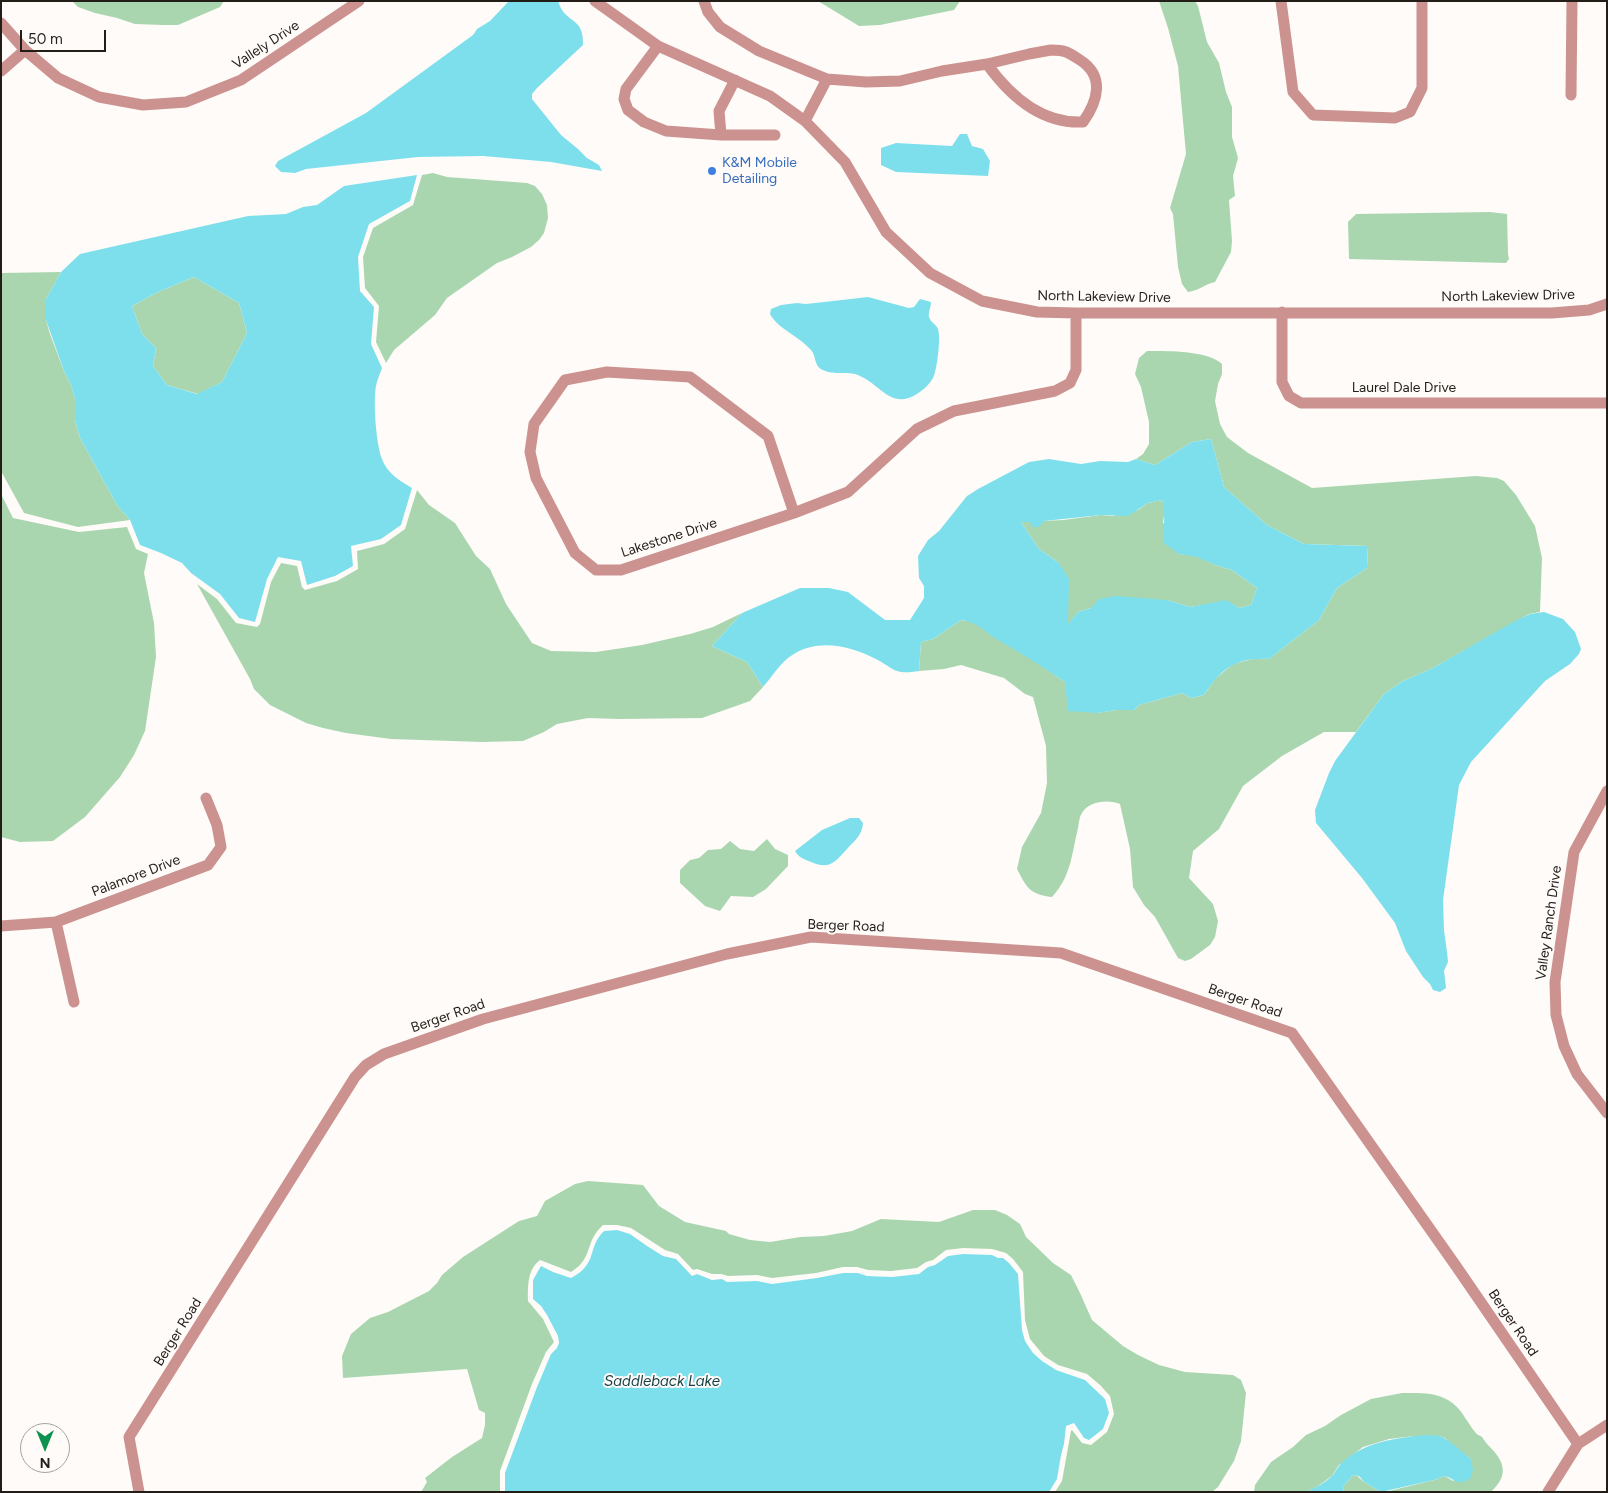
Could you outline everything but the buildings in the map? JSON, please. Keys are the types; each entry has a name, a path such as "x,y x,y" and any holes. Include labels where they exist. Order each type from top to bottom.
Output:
{"street":[{"name":"Vallely Drive","path":"1,23 25,50 58,78 99,97 143,105 186,102 241,80 359,1"},
{"name":"North Lakeview Drive","path":"595,1 658,46 770,96 805,121 845,162 886,232 930,273 982,302 1037,312 1076,313 1552,313 1589,310 1607,304"},
{"path":"704,1 708,12 720,27 759,51 827,79 866,82 900,81 1050,50 1066,50 1091,69 1096,87 1093,108 1084,122 1072,122 1048,116 1027,106 1014,96 998,80 987,64"},
{"path":"1281,1 1293,92 1313,115 1395,118 1410,112 1422,88 1422,1"},
{"path":"1571,95 1572,1"},
{"path":"658,46 626,89 624,99 628,110 644,122 666,131 721,135 775,135"},
{"path":"1,71 25,50"},
{"path":"805,121 827,79"},
{"path":"721,135 719,111 735,80"},
{"name":"Laurel Dale Drive","path":"1282,312 1282,382 1289,396 1301,404 1607,403"},
{"name":"Lakestone Drive","path":"794,513 768,436 690,377 607,372 565,380 534,424 530,452 536,478 575,553 596,570 621,570 794,513 848,492 917,429 954,411 1055,391 1070,383 1076,370 1076,313"},
{"name":"Valley Ranch Drive","path":"1607,791 1574,852 1555,982 1556,1016 1564,1046 1577,1074 1607,1113"},
{"name":"Palamore Drive","path":"1,926 56,922 208,865 221,847 217,825 206,798"},
{"path":"56,922 74,1002"},
{"name":"Berger Road","path":"140,1492 129,1437 350,1085 366,1065 384,1054 483,1019 727,954 810,937 1061,953 1292,1033 1456,1266 1578,1444"},
{"path":"1548,1492 1578,1444 1607,1425"}],"green space":[{"path":"72,1 224,1 220,7 178,25 163,25 135,24 78,7"},
{"path":"818,1 960,1 954,10 880,25 859,26"},
{"path":"1159,1 1195,1 1198,6 1207,42 1219,63 1226,92 1232,107 1232,137 1238,158 1233,176 1235,196 1229,200 1231,252 1215,282 1188,292 1182,284 1178,267 1173,214 1170,208 1186,154 1178,66"},
{"path":"433,173 447,177 527,183 535,186 542,194 547,205 548,218 544,233 539,240 531,247 497,263 447,298 435,315 394,350 386,363 376,342 379,306 365,288 363,257 373,228 413,205 422,175"},
{"path":"1490,212 1507,214 1509,259 1506,263 1349,259 1348,222 1356,214"},
{"path":"61,272 46,299 46,320 64,371 71,385 75,399 75,420 80,438 117,505 130,520 78,527 24,513 1,471 1,273"},
{"path":"194,277 239,303 247,333 222,382 198,394 167,385 153,366 156,348 142,334 132,306 158,292"},
{"path":"1147,351 1175,351 1197,354 1215,359 1222,364 1222,374 1215,401 1220,424 1227,437 1248,453 1312,488 1476,476 1497,478 1504,481 1516,495 1535,526 1542,558 1540,612 1529,614 1431,669 1403,681 1384,694 1356,732 1324,732 1282,756 1243,786 1219,829 1193,851 1189,878 1213,904 1218,921 1215,937 1210,945 1191,959 1185,961 1178,958 1155,917 1144,905 1133,887 1130,849 1120,804 1105,801 1085,809 1080,818 1067,873 1052,897 1033,892 1023,881 1017,869 1022,847 1041,813 1047,783 1046,746 1033,697 1025,694 1004,678 961,665 944,669 919,671 921,642 933,639 961,620 974,622 996,638 1030,658 1065,682 1097,713 1134,710 1139,705 1182,693 1191,698 1204,695 1215,679 1233,664 1256,658 1269,659 1319,620 1337,588 1367,568 1368,546 1304,544 1267,525 1224,487 1211,439 1192,442 1155,465 1136,459 1143,454 1149,444 1149,422 1141,387 1135,374 1139,358"},
{"path":"417,490 429,505 455,523 476,556 490,569 506,604 532,643 551,651 596,652 642,645 690,634 713,627 742,613 712,646 747,662 763,687 750,701 702,718 588,718 557,724 523,741 482,742 391,739 346,733 306,723 270,705 254,689 197,584 217,599 236,623 257,627 260,624 271,582 281,563 297,566 302,587 305,590 337,581 358,569 357,551 384,544 405,529"},
{"path":"1,494 13,518 79,532 127,527 136,549 148,554 144,573 154,623 156,657 145,731 134,755 120,777 85,817 53,841 20,842 1,837"},
{"path":"1162,500 1165,511 1163,522 1179,554 1197,556 1215,565 1232,570 1257,588 1251,605 1239,608 1226,601 1190,607 1167,600 1091,608 1078,612 1068,625 1068,603 1059,563 1039,549 1021,522 1063,520 1101,515 1113,516 1138,510 1148,503"},
{"path":"767,839 775,849 788,855 788,866 766,889 753,897 731,896 720,911 705,906 680,883 680,870 690,860 699,858 708,850 721,849 730,841 740,849 754,851"},
{"path":"588,1181 643,1185 659,1206 685,1222 726,1231 729,1234 750,1240 770,1242 852,1231 881,1219 939,1222 973,1210 995,1210 1007,1215 1020,1224 1026,1237 1053,1263 1071,1275 1092,1320 1123,1346 1159,1365 1185,1372 1233,1375 1241,1380 1246,1393 1241,1441 1234,1461 1218,1487 1212,1492 1055,1492 1062,1481 1071,1431 1082,1443 1091,1445 1107,1432 1114,1414 1110,1396 1100,1385 1087,1374 1058,1365 1044,1356 1030,1339 1025,1320 1023,1272 1006,1253 992,1249 963,1248 946,1250 933,1260 917,1268 891,1271 843,1267 816,1273 772,1278 757,1275 728,1276 712,1274 697,1269 693,1270 678,1254 665,1250 631,1228 603,1225 593,1238 583,1261 571,1272 540,1260 530,1273 528,1301 543,1319 554,1342 546,1352 532,1384 500,1471 500,1492 421,1492 427,1482 425,1478 452,1457 482,1438 485,1413 479,1410 467,1369 343,1378 342,1356 351,1334 370,1318 388,1312 429,1291 442,1275 463,1257 519,1221 537,1216 545,1201 575,1184"},
{"path":"1402,1393 1443,1397 1456,1406 1476,1433 1482,1437 1499,1458 1503,1469 1501,1480 1491,1492 1385,1492 1445,1476 1453,1481 1471,1459 1445,1438 1439,1436 1414,1436 1389,1439 1363,1447 1339,1465 1332,1476 1307,1492 1254,1492 1255,1485 1271,1462 1293,1447 1306,1435 1371,1399"},
{"path":"1356,1475 1381,1492 1344,1492 1343,1487 1352,1476"}],"water":[{"path":"509,1 558,1 561,9 580,29 583,45 537,88 532,94 532,99 561,135 587,158 599,165 602,171 551,162 483,156 418,157 306,169 295,173 281,172 275,166 278,161 366,113 473,35 477,29 490,21"},
{"path":"960,134 967,134 972,146 983,149 990,161 988,176 896,172 881,165 881,148 896,143 952,146"},
{"path":"417,175 410,201 369,224 358,257 360,291 374,307 371,344 382,368 375,393 376,423 380,452 384,464 391,472 412,488 401,525 381,539 351,546 353,566 335,576 307,585 301,561 278,557 267,579 255,622 239,618 220,594 191,573 182,563 140,545 130,520 117,505 80,438 75,420 75,399 71,385 64,371 46,320 46,299 61,272 80,254 248,216 286,214 303,207 317,205 344,186","holes":["194,277 239,303 247,333 222,382 197,394 167,385 153,366 156,348 142,334 132,306 158,292"]},
{"path":"868,297 909,308 914,307 920,299 931,302 929,317 939,333 936,369 928,385 917,394 908,398 893,398 856,374 832,373 820,368 812,351 778,324 770,314 771,309 781,305"},
{"path":"1211,439 1224,487 1267,525 1304,544 1368,546 1367,568 1337,588 1319,620 1269,659 1247,660 1231,666 1217,678 1204,695 1191,698 1182,693 1139,705 1134,710 1098,713 1068,711 1065,682 977,625 961,620 933,639 921,642 919,671 911,672 899,672 855,650 832,645 820,645 798,651 788,658 763,687 747,662 712,646 742,613 800,588 829,588 848,592 885,620 910,620 924,598 924,586 919,578 918,556 928,540 939,531 967,496 978,489 1029,462 1049,459 1081,464 1100,461 1128,462 1136,459 1155,465 1192,442","holes":["1162,500 1164,543 1179,554 1197,557 1232,570 1257,588 1251,605 1239,608 1226,600 1190,607 1167,600 1115,596 1099,599 1091,608 1078,612 1068,624 1069,579 1059,563 1039,549 1021,522 1030,522 1032,527 1039,527 1044,521 1101,515 1128,516 1148,503"]},
{"path":"1544,612 1563,619 1575,632 1581,649 1570,664 1545,681 1471,762 1459,785 1443,900 1448,962 1444,971 1446,988 1440,992 1433,990 1423,977 1406,951 1395,923 1362,878 1316,823 1315,810 1335,761 1384,694 1403,681 1431,669 1515,621 1530,614"},
{"path":"850,818 859,818 863,823 860,835 832,863 828,865 818,864 802,858 795,851 822,830"},
{"name":"Saddleback Lake","path":"617,1230 630,1234 663,1256 676,1259 692,1276 697,1274 712,1280 722,1279 727,1282 757,1281 772,1284 843,1273 892,1277 919,1274 948,1256 963,1254 992,1255 1003,1258 1018,1274 1022,1330 1025,1341 1033,1353 1042,1361 1056,1370 1085,1380 1105,1399 1109,1413 1103,1429 1089,1440 1084,1438 1074,1423 1066,1426 1057,1479 1049,1492 505,1492 505,1473 537,1387 551,1354 559,1343 558,1336 547,1315 533,1299 533,1280 541,1266 571,1278 585,1267 595,1244 604,1231"},
{"path":"1414,1436 1439,1436 1452,1443 1471,1459 1473,1470 1470,1479 1457,1482 1445,1476 1381,1492 1356,1475 1352,1476 1343,1487 1344,1492 1307,1492 1327,1480 1353,1454 1369,1446"}],"place":[{"name":"K&M Mobile Detailing","path":"712,171"}]}
